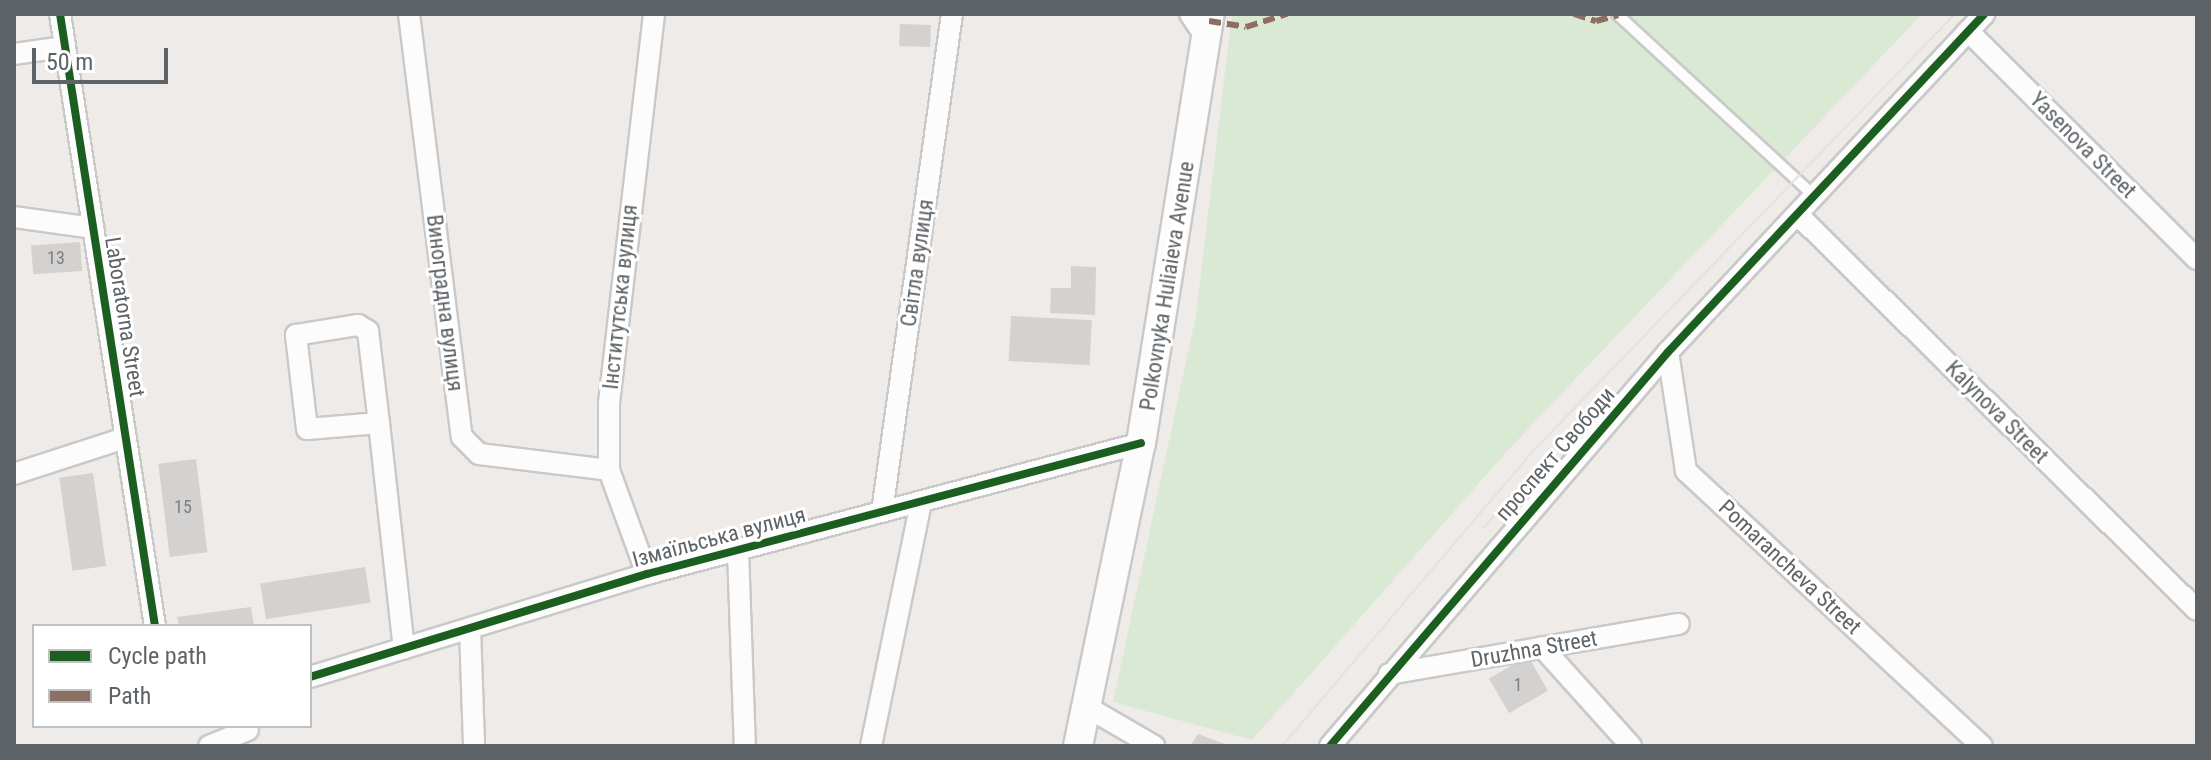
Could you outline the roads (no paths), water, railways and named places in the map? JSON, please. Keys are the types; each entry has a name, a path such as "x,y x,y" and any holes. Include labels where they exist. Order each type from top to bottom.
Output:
{"main road":[{"name":"Polkovnyka Huliaieva Avenue","path":"1085,732 1141,443 1208,27"}],"street":[{"name":"Laboratorna Street","path":"60,14 155,624"},
{"name":"Виноградна вулиця","path":"409,14 462,437 479,454 609,470"},
{"name":"Інститутська вулиця","path":"647,574 609,470 611,361 654,14"},
{"name":"Світла вулиця","path":"882,512 952,14"},
{"path":"1190,14 1208,27"},
{"name":"проспект Свободи","path":"1330,746 1668,352 1984,14"},
{"name":"Yasenova Street","path":"1968,31 2197,259"},
{"path":"14,54 64,47"},
{"name":"Kalynova Street","path":"1798,215 2197,610"},
{"path":"14,217 93,228"},
{"path":"379,423 307,429 296,335 358,325 368,331 379,423 404,649"},
{"name":"Pomarancheva Street","path":"1668,352 1686,471 1982,746"},
{"path":"14,474 125,438"},
{"name":"Ізмаїльська вулиця","path":"312,676 647,574 1141,443"},
{"path":"871,746 921,502"},
{"path":"738,550 745,746"},
{"name":"Druzhna Street","path":"1389,674 1679,624"},
{"path":"470,629 474,746"},
{"path":"1542,647 1631,746"},
{"path":"1085,732 1154,746"},
{"path":"209,746 248,734"}],"lane":[{"path":"1617,14 1815,197"}],"tram line":[{"path":"1282,746 1536,448 1955,14"},
{"path":"1483,528 1604,395"}]}
